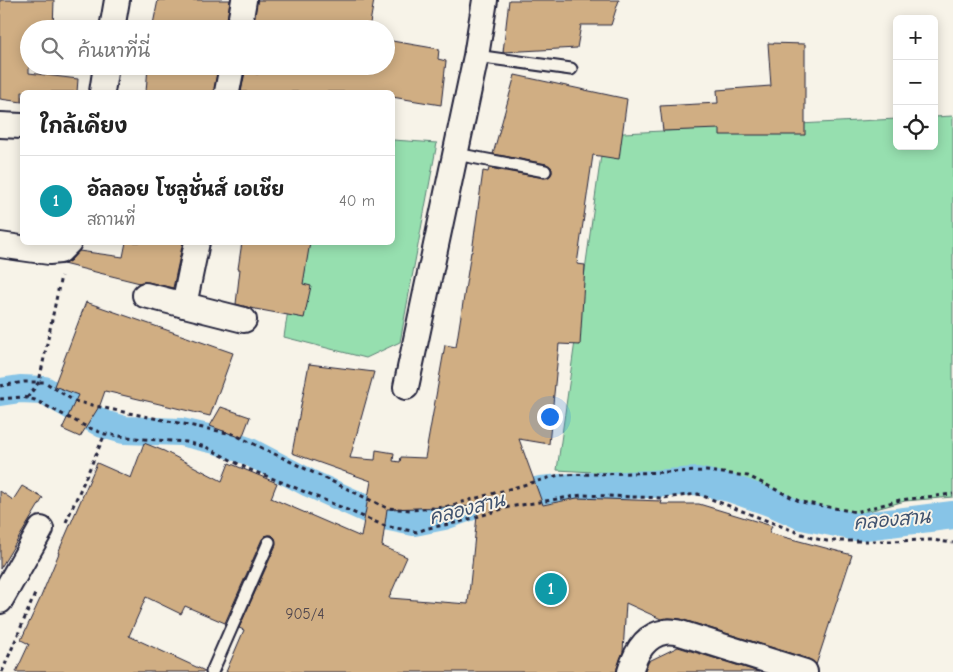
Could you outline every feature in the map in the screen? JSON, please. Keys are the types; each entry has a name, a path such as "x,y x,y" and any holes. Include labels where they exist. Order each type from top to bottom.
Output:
{"street":[{"path":"114,20 117,0"},
{"path":"241,20 244,0"},
{"path":"406,387 456,154 476,56 485,0"},
{"path":"102,90 105,75"},
{"path":"227,90 230,75"},
{"path":"0,125 20,126"},
{"path":"0,245 50,252 60,251 67,245"},
{"path":"184,305 196,245"},
{"path":"145,295 244,320"},
{"path":"0,601 41,529"},
{"path":"630,672 638,652 650,637 664,632 677,632 804,672"}],"lane":[{"path":"476,56 571,69"},
{"path":"456,154 545,171"},
{"path":"212,672 269,542"}],"path":[{"path":"28,397 38,383 69,245"},
{"path":"0,386 24,382 45,382 74,401 233,434 387,508 411,510 445,507 559,475 706,470 748,476 802,502 856,512 900,500 953,494"},
{"path":"0,399 28,397 105,434 186,442 206,447 248,469 386,526 417,532 460,522 509,507 582,495 663,498 698,494 812,538 827,541 932,540 953,543"}],"green space":[{"path":"953,116 953,497 905,501 858,514 801,504 769,488 720,473 630,474 557,470 604,134 893,119 893,150 938,150 938,117"},
{"path":"395,140 437,143 400,342 366,358 284,337 298,245 395,245"}],"building":[{"path":"0,0 54,0 53,20 20,20 20,75 45,75 78,79 77,90 20,90 20,102 0,99"},
{"path":"158,0 230,0 227,20 154,20"},
{"path":"257,0 374,0 371,20 254,20"},
{"path":"509,0 619,0 611,25 581,25 577,48 503,52"},
{"path":"395,42 439,49 438,59 446,61 441,105 395,97 395,90 241,90 244,75 395,75"},
{"path":"768,43 805,44 805,135 720,135 720,129 663,131 660,106 718,103 717,90 771,86"},
{"path":"147,75 217,75 214,90 146,90"},
{"path":"515,75 627,99 619,159 593,155 577,264 585,265 580,345 559,344 549,444 519,439 543,505 577,498 662,501 661,504 699,504 772,526 769,533 852,555 816,665 809,659 681,619 661,619 626,603 623,652 617,672 226,672 244,630 239,628 276,545 275,538 269,535 262,539 225,623 185,606 181,614 146,597 129,636 205,672 16,672 29,644 21,640 97,463 131,478 144,443 164,451 222,481 229,463 277,483 271,498 361,537 371,481 292,453 309,364 374,372 350,458 375,460 376,450 394,453 393,461 400,462 401,457 425,458 445,345 456,347 483,171 488,172 489,168 544,178 552,173 552,168 547,164 493,154","holes":["478,506 468,604 389,598 407,557 382,546 387,509"]},
{"path":"125,245 182,245 173,288 148,282 140,283 63,264 70,261 79,251 123,257"},
{"path":"242,245 310,245 303,284 311,286 304,318 236,304 240,269 238,269"},
{"path":"86,302 233,353 210,416 105,391 100,405 80,437 62,429 78,395 54,386"},
{"path":"221,407 250,417 242,438 210,426"},
{"path":"22,486 43,498 0,569 0,491 13,500"},
{"path":"678,647 759,672 644,672 649,661"}],"waterway":[{"name":"คลองสาน","path":"0,392 20,389 44,390 103,424 124,430 181,432 216,440 248,451 309,483 380,515 414,522 444,516 475,505 541,490 697,481 730,488 802,516 857,527 953,515"}],"place":[{"name":"อัลลอย โซลูชั่นส์ เอเชีย","path":"551,589"}]}
